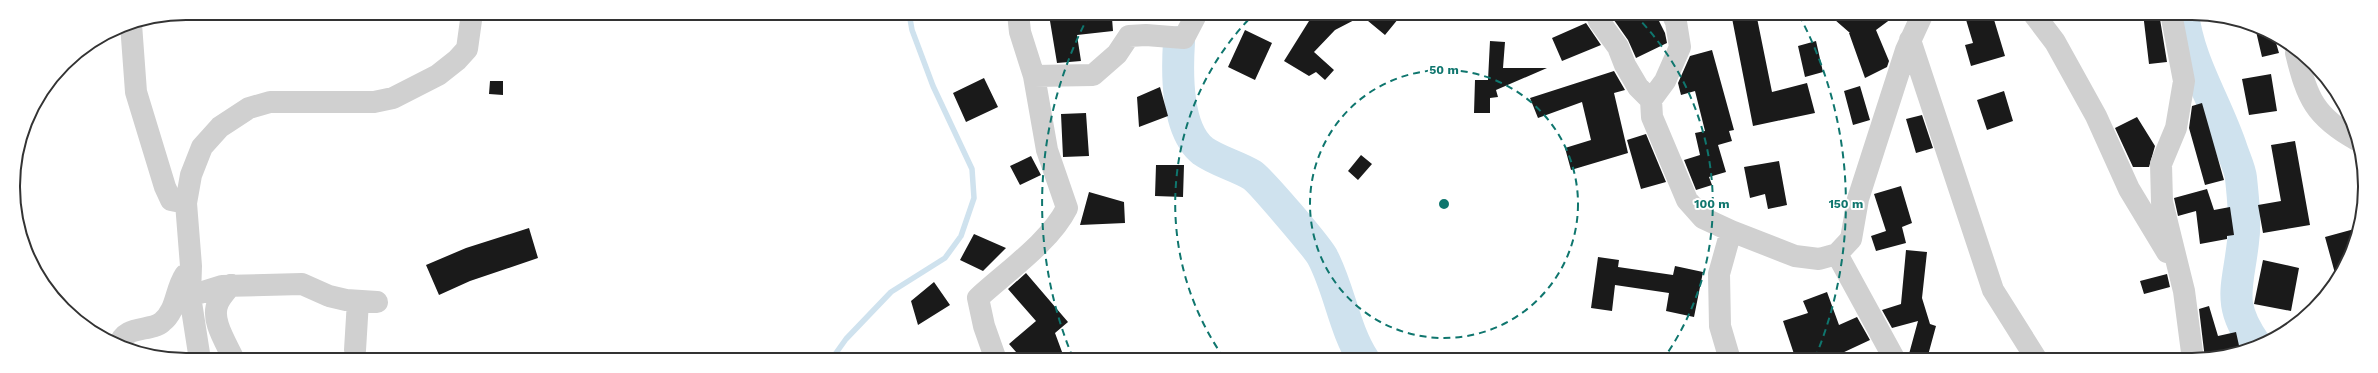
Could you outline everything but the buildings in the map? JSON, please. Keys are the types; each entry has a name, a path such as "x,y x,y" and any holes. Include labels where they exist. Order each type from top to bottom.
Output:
{"street":[{"path":"199,353 190,296 191,266 186,204 191,175 202,147 226,123 249,108 270,102 374,102 393,98 438,75 457,60 467,49 471,20"},
{"path":"994,353 984,326 978,298 1040,242 1062,218 1067,208 1047,150 1034,76 1020,32 1019,20"},
{"path":"1034,76 1093,75 1117,54 1129,36 1146,35 1184,38 1193,20"},
{"path":"1599,20 1618,46 1625,64 1638,87 1651,100"},
{"path":"1675,20 1680,47 1665,81 1651,100 1652,117 1687,200 1703,218 1731,231 1795,256 1819,259 1837,254 1851,239 1858,199 1910,40 1920,20"},
{"path":"2039,20 2056,42 2096,116 2129,189 2166,249 2184,291"},
{"path":"2172,20 2184,81 2176,128 2161,164 2162,202 2184,291 2191,353"},
{"path":"131,30 136,92 165,187 171,200 186,204"},
{"path":"1910,40 1993,290 2033,353"},
{"path":"2297,58 2304,87 2317,109 2337,129 2350,136"},
{"path":"1728,353 1720,326 1719,274 1731,231"},
{"path":"1837,254 1891,353"},
{"path":"122,340 132,332 162,323 174,309 180,282 191,266"},
{"path":"190,296 231,285 302,284 329,296 368,302 355,350"},
{"path":"231,285 218,302 215,311 219,327 231,353"}],"waterway":[{"path":"836,353 846,339 891,292 945,258 961,236 974,198 972,169 933,86 912,30 910,20"},
{"path":"2184,20 2186,31 2197,65 2239,168 2244,226 2236,295 2237,306 2241,318 2253,341"},
{"path":"1179,42 1178,69 1180,100 1183,115 1194,142 1209,155 1252,175 1277,201 1319,252 1329,271 1347,323 1360,353"}]}
